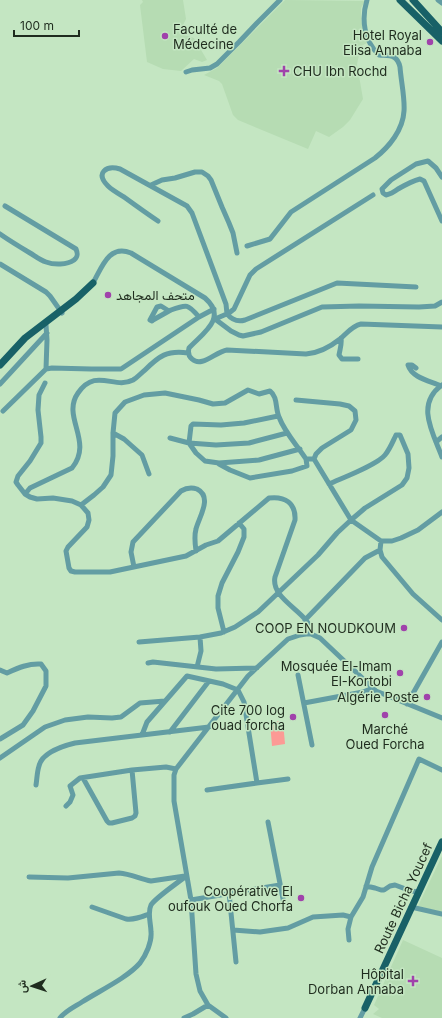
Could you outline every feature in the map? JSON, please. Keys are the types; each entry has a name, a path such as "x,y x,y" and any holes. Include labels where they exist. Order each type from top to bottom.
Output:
{"main road":[{"path":"400,0 442,40"},
{"path":"412,0 442,32"},
{"path":"20,343 46,325 82,296 93,283"},
{"path":"0,365 20,343 45,322 63,311"},
{"name":"Route Bicha Youcef","path":"365,1008 442,842"}],"street":[{"path":"186,72 210,68 217,64 280,0"},
{"path":"247,246 270,239 291,212 375,158 385,150 398,132 404,111 399,62 392,56 379,54 371,46 364,25 364,10 367,0"},
{"path":"442,177 436,168 428,161 416,164 391,180 382,189 383,193 386,195 391,194 414,180 420,178 424,180 442,221"},
{"path":"158,221 108,186 103,179 102,174 104,171 107,169 120,169 187,206 192,213 226,304 226,314"},
{"path":"151,185 162,180 195,172 202,172 208,176 230,223 237,253"},
{"path":"373,195 256,269 250,275 236,306 232,311 215,319 189,348 189,356 192,360 201,362 219,352 226,350 306,354 328,348 352,328 361,324 442,327"},
{"path":"0,234 49,263 56,264 70,262 77,256 76,249 5,206"},
{"path":"93,283 110,255 118,251 127,251 205,298 214,309 215,319 235,334 239,335 248,335 261,332 322,307 419,307 435,306 442,302"},
{"path":"0,264 49,291 63,311"},
{"path":"226,314 232,319 242,321 337,283 416,287"},
{"path":"170,311 186,306 192,309 199,318"},
{"path":"3,411 46,370 52,368 121,369 214,309"},
{"path":"46,325 46,370"},
{"path":"0,384 47,333"},
{"path":"341,338 342,344 339,355 342,359 358,359"},
{"path":"25,494 30,488 72,468 76,463 81,450 73,408 76,395 83,386 98,380 120,383 129,382 137,378 154,361 164,354 180,351 188,352"},
{"path":"416,368 412,365 408,365 417,376 441,385 429,400 427,410 428,420 442,457"},
{"path":"45,383 39,395 38,410 41,443 16,480 25,494 30,497 37,499 54,498 72,500 81,505 88,513 89,520 87,527 67,549 66,554 70,570 75,572 110,572 186,556 218,541 269,498 276,497 284,499 292,504 295,513 295,520 274,581 275,588 278,594 311,627 311,634"},
{"path":"81,505 99,491 111,475 115,413 125,402 144,395 165,394 200,400 213,404 225,403 248,390 259,394 270,391 273,393 278,416 287,433 306,459 307,466 297,470 250,478 230,470 218,463"},
{"path":"296,400 340,404 349,406 355,411 356,420 351,430 322,448 316,454 314,459"},
{"path":"278,416 236,424 193,424 191,426 189,443 196,453 205,461 218,463 259,460 300,450"},
{"path":"170,438 189,443 216,445 249,443 287,433"},
{"path":"114,434 124,439 142,455 149,474"},
{"path":"139,642 200,637 224,632 235,627 258,612 278,594 351,520 365,508 402,485 407,478 409,468 408,454 400,435 396,435 385,455 379,460 329,484"},
{"path":"436,442 442,437"},
{"path":"306,459 314,459"},
{"path":"314,459 351,520 381,541 392,541 418,530 442,512"},
{"path":"134,567 131,552 133,542 182,491 188,488 194,488 200,492 205,501 196,529 196,551"},
{"path":"224,632 218,608 218,596 222,583 244,537 244,529 239,523"},
{"path":"381,541 380,550 382,557 409,590 442,620"},
{"path":"305,620 365,558 380,550"},
{"path":"226,1018 208,1005 200,992 196,974 191,900 174,801 174,775 176,769 248,676 288,639 300,634 311,634 320,638 379,692 442,718"},
{"path":"197,667 201,651 200,637"},
{"path":"408,704 442,642"},
{"path":"148,663 153,662 216,669 257,668"},
{"path":"0,670 7,673 34,663 41,664 46,671 46,686 33,711 23,725 0,739"},
{"path":"298,674 312,745"},
{"path":"142,735 147,722 187,676 223,684 238,690 244,702 257,783"},
{"path":"170,732 209,681"},
{"path":"304,703 363,692 373,688"},
{"path":"0,758 46,727 65,720 88,717 121,717 140,702 165,701"},
{"path":"36,785 39,765 42,760 57,748 75,743 209,727"},
{"path":"349,940 348,929 351,916 363,897 372,867 419,759 442,770"},
{"path":"66,806 70,802 73,794 70,786 80,778 132,770 166,767 176,769"},
{"path":"83,778 107,821 112,823 135,816 132,770"},
{"path":"206,790 288,779"},
{"path":"268,822 284,904"},
{"path":"29,876 68,878 119,873 128,874 151,881 186,876"},
{"path":"60,1018 69,1010 129,973 140,962 146,952 152,933 149,914 151,905 186,876"},
{"path":"191,900 280,885"},
{"path":"366,886 384,890 395,885 418,892"},
{"path":"229,893 236,962"},
{"path":"92,907 126,919 138,919 149,914"},
{"path":"411,907 442,914"},
{"path":"233,930 260,932 288,928 313,917 343,915 351,916"},
{"path":"184,1018 208,1005"},
{"path":"360,1018 365,1008"}],"shaded area":[{"name":"Faculté de Médecine","path":"142,0 183,0 186,19 179,33 194,38 207,60 202,62 194,59 181,71 163,69 147,62 140,5 143,2"},
{"name":"CHU Ibn Rochd","path":"285,0 365,1 361,8 361,19 367,43 361,46 357,64 363,99 350,120 329,137 316,131 308,149 238,120 233,115 222,84 219,81 204,75 217,68"},
{"path":"283,721 285,744 272,746 270,722"},
{"path":"442,856 442,912 418,906"},
{"name":"Hôpital Dorban Annaba","path":"403,940 442,958 442,1018 382,1018 373,1014 379,1009 374,1005"}],"place":[{"name":"Faculté de Médecine","path":"165,36"},
{"name":"Hotel Royal Elisa Annaba","path":"430,42"},
{"name":"CHU Ibn Rochd","path":"284,71"},
{"name":"متحف المجاهد","path":"108,295"},
{"name":"COOP EN NOUDKOUM","path":"404,628"},
{"name":"Mosquée El-Imam El-Kortobi","path":"400,673"},
{"name":"Algérie Poste","path":"427,697"},
{"name":"Marché Oued Forcha","path":"385,715"},
{"name":"Cite 700 log ouad forcha","path":"293,717"},
{"name":"Coopérative El oufouk Oued Chorfa","path":"301,898"},
{"name":"Hôpital Dorban Annaba","path":"413,981"}]}
